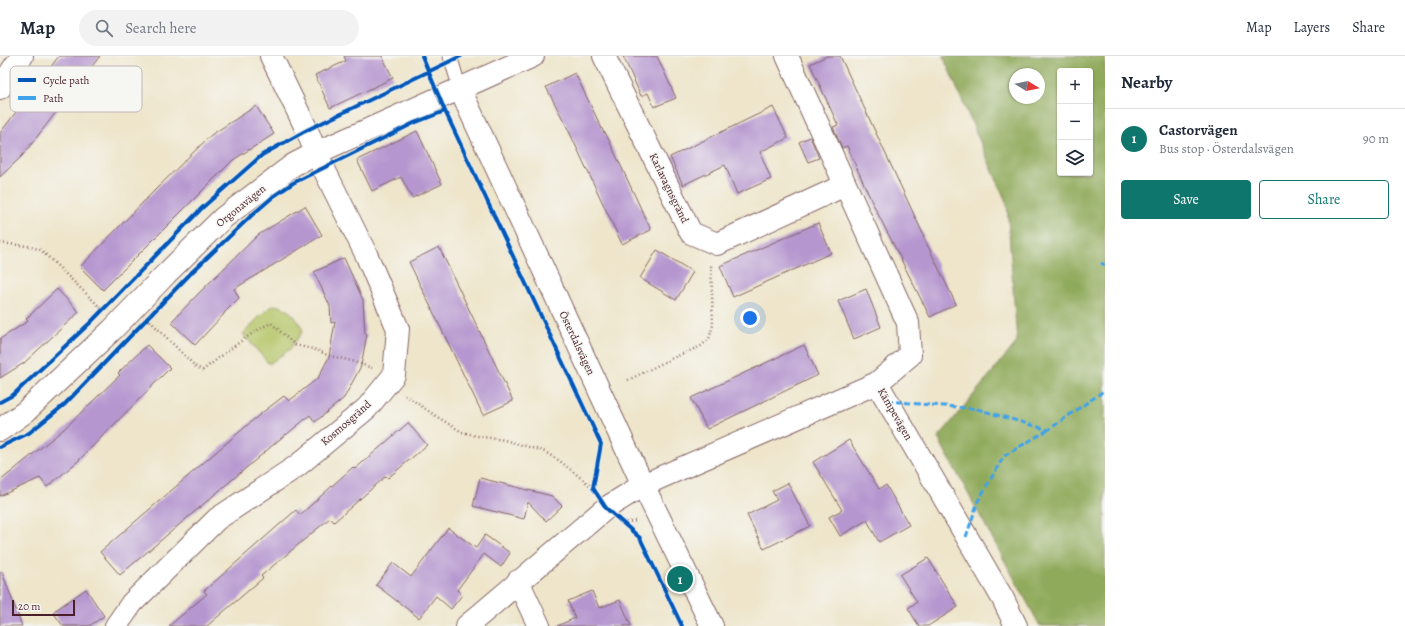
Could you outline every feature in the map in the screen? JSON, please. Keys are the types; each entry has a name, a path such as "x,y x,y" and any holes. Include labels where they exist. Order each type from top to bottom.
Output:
{"street":[{"path":"15,66 22,56"},
{"name":"Kosmosgränd","path":"116,626 132,603 218,519 297,466 367,408 394,375 398,329 366,254 316,153 307,130 271,56"},
{"name":"Orgonavägen","path":"0,430 26,412 109,318 166,274 223,218 293,165 316,153 533,56"},
{"name":"Karlavagnsgränd","path":"604,56 691,233 717,244 845,185"},
{"path":"787,56 908,323 910,355 876,383"},
{"path":"0,88 10,73"},
{"name":"Österdalsvägen","path":"460,89 643,485 712,626"},
{"name":"Kämpevägen","path":"467,626 518,581 606,508 643,485 876,383 1003,599 1016,626"},
{"path":"518,581 539,626"}],"lane":[{"name":"Österdalsvägen","path":"450,56 460,89"}],"path":[{"path":"628,380 701,346 709,339 713,325 710,241"},
{"path":"0,243 28,246 41,250 109,318"},
{"path":"108,304 109,318"},
{"path":"143,324 148,318 196,367 203,370 264,326 271,323 295,345 317,350 327,355 352,361 377,370 388,382 462,432 504,440 543,451 560,461 593,488 606,508 628,528"},
{"path":"593,488 595,481"},
{"path":"662,584 668,597"}],"green space":[{"path":"943,56 1105,56 1105,626 1040,626 938,438 1017,342 1007,204"},
{"path":"274,305 288,310 298,321 303,331 290,349 269,364 243,334 264,312"}],"building":[{"path":"59,56 100,56 92,66 51,66"},
{"path":"344,56 382,56 393,78 330,108 315,75 346,61"},
{"path":"623,56 657,56 676,98 654,107 648,93 641,96"},
{"path":"827,56 840,56 956,304 930,317 872,202 847,146 842,148 833,127 838,125 810,64"},
{"path":"575,73 604,133 605,132 651,230 622,244 566,125 546,87"},
{"path":"256,106 274,134 233,160 103,290 80,267 211,135"},
{"path":"773,107 788,138 760,152 771,179 737,194 725,165 683,185 670,157"},
{"path":"16,112 56,112 22,156 0,177 0,133"},
{"path":"417,131 442,184 412,198 401,177 372,191 357,160"},
{"path":"810,137 819,158 808,162 799,142"},
{"path":"305,206 322,235 234,289 239,298 195,345 171,322 258,235"},
{"path":"818,223 831,253 733,297 720,266"},
{"path":"439,247 513,401 483,415 409,262"},
{"path":"657,250 693,272 676,300 640,278"},
{"path":"344,258 363,300 365,334 367,334 361,366 344,398 315,422 310,415 120,575 100,552 259,415 284,396 289,401 318,378 329,357 335,322 331,323 330,306 314,272"},
{"path":"57,289 79,312 24,363 0,378 0,339 28,321 26,319"},
{"path":"866,289 881,327 854,339 838,301"},
{"path":"147,345 170,368 77,462 47,487 40,478 0,496 0,481 64,429 120,375 118,373"},
{"path":"804,345 818,375 707,429 691,398"},
{"path":"408,423 427,445 388,478 386,476 334,522 330,518 261,576 263,578 207,626 169,626 207,594 204,591 296,510 300,515 353,467 355,469"},
{"path":"849,440 879,489 886,485 909,525 879,542 867,520 840,536 829,517 842,510 813,462"},
{"path":"480,478 552,496 562,506 546,521 528,502 524,519 473,506"},
{"path":"788,483 810,526 764,549 747,515 777,500 772,491"},
{"path":"448,528 476,548 485,535 510,553 501,567 484,554 457,590 462,595 451,609 436,596 419,618 376,585 393,563 411,577"},
{"path":"928,558 958,607 928,626 919,626 908,608 917,602 900,575"},
{"path":"0,572 2,572 22,626 0,626"},
{"path":"86,589 104,616 89,626 63,626 53,612"},
{"path":"592,591 599,608 620,600 631,626 557,626 575,618 568,601"}],"marked path":[{"path":"1101,263 1105,265"},
{"path":"887,401 977,409 1048,430 1105,390"},
{"path":"966,537 978,501 1004,456 1048,430"}],"cycle path":[{"path":"422,56 445,111 601,444 593,488 606,508 640,538 682,626"},
{"path":"0,402 13,395 91,322 202,208 262,155 307,130 461,56"},
{"path":"0,447 29,433 64,405 192,272 274,196 293,183 414,123 445,111"}],"place":[{"name":"Castorvägen","path":"680,579"}]}
